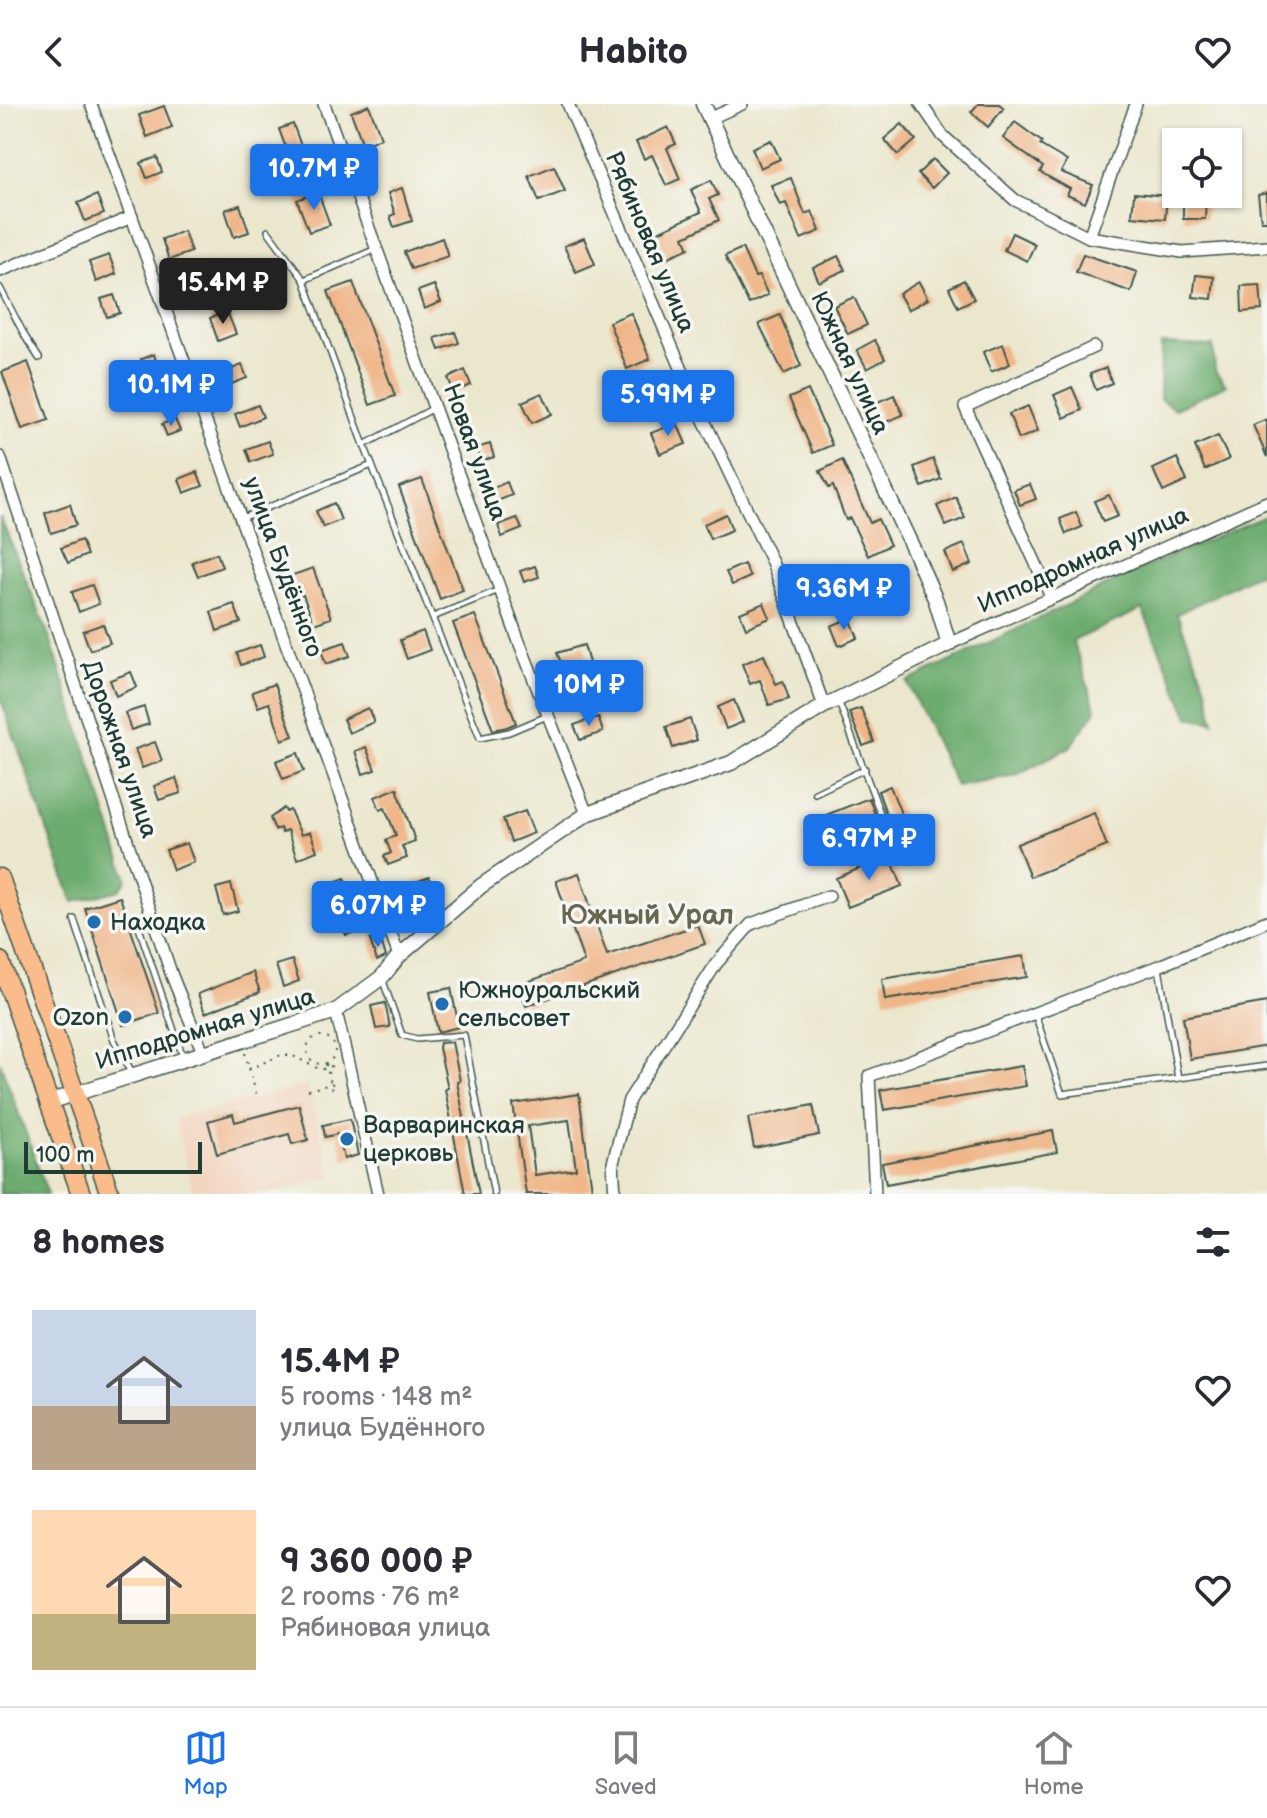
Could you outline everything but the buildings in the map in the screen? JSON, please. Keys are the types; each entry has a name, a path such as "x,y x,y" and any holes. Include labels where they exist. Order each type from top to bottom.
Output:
{"highway":[{"path":"0,878 110,1194"},
{"path":"0,961 81,1194"}],"street":[{"name":"улица Будённого","path":"91,104 399,956"},
{"name":"Новая улица","path":"324,104 501,589 587,814"},
{"name":"Рябиновая улица","path":"568,104 700,412 772,562 824,706"},
{"name":"Южная улица","path":"703,104 915,553 936,601 949,644"},
{"path":"709,119 742,104"},
{"path":"921,104 943,136 1015,200 1089,237 1182,252 1267,246"},
{"path":"1089,237 1136,104"},
{"path":"0,271 132,217"},
{"path":"1051,597 965,407 1094,347"},
{"name":"Дорожная улица","path":"0,457 172,976 203,1052"},
{"name":"Ипподромная улица","path":"49,1102 336,1011 382,977 399,956 481,886 587,814 731,763 824,706 949,644 1267,502"},
{"path":"610,1193 613,1163 629,1100 716,964 751,924 829,896"},
{"path":"875,1194 869,1076 1159,966 1267,921"},
{"path":"336,1011 378,1194"}],"lane":[{"path":"268,231 304,280 364,445 480,738 509,732 549,716"},
{"path":"304,280 378,248"},
{"path":"0,288 39,358"},
{"path":"364,445 435,408"},
{"path":"242,518 372,465"},
{"path":"433,617 501,589"},
{"path":"838,699 889,837 847,854"},
{"path":"815,793 865,769"},
{"path":"74,919 114,1040 133,1074"},
{"path":"136,919 184,1058"},
{"path":"1159,966 1178,1078"},
{"path":"382,977 402,1035 417,1039 464,1035 494,1194"},
{"path":"1035,1014 1062,1094 1267,1066"}],"path":[{"path":"322,1036 334,1044 333,1057 326,1063 313,1062 308,1055 308,1046 313,1038 322,1036"},
{"path":"242,1040 257,1097"},
{"path":"249,1069 272,1058 291,1055 321,1070 339,1061 345,1049"},
{"path":"326,1063 333,1092"},
{"path":"308,1090 352,1079"}],"shaded area":[{"path":"307,1085 332,1177 265,1194 193,1194 175,1118"}],"green space":[{"path":"1161,344 1213,346 1215,371 1226,385 1175,409 1160,399"},
{"path":"1267,515 1267,569 1177,614 1208,691 1214,722 1189,717 1142,609 1073,641 1096,710 1070,747 1016,775 956,786 907,682 1137,571"},
{"path":"0,517 50,638 127,879 119,890 73,902 0,697"},
{"path":"0,1062 48,1194 0,1194"}],"place":[{"name":"Находка","path":"94,922"},
{"name":"Южноуральский сельсовет","path":"442,1004"},
{"name":"Ozon","path":"125,1017"},
{"name":"Варваринская церковь","path":"347,1139"}],"district":[{"name":"Южный Урал","path":"647,915"}]}
